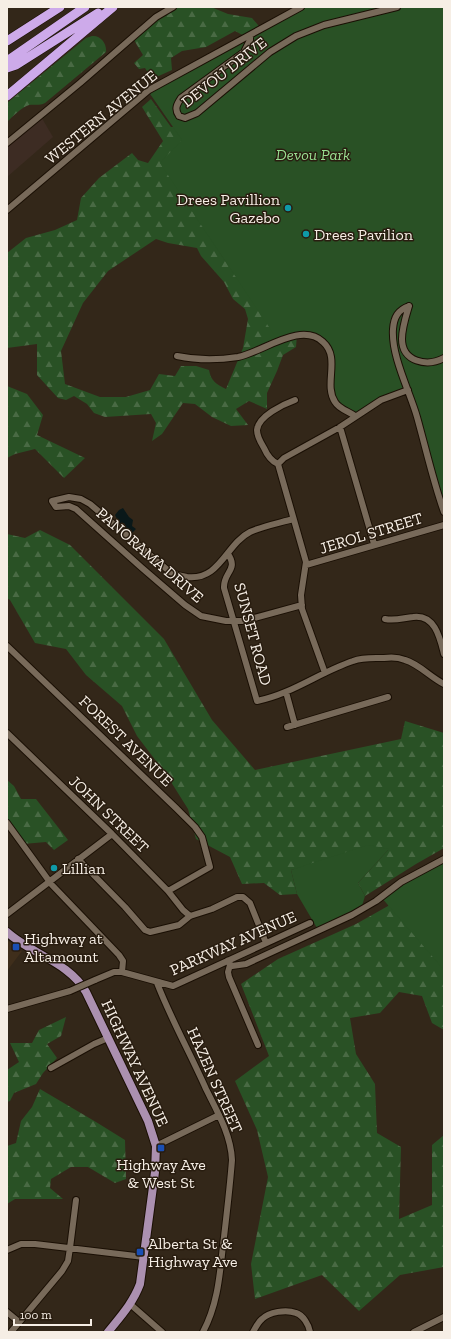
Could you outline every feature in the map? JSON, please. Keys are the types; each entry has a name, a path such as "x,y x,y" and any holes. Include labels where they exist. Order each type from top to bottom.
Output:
{"highway":[{"path":"7,41 60,7"},
{"path":"7,61 85,7"},
{"path":"7,68 16,65 107,7"},
{"path":"7,96 113,7"}],"main road":[{"name":"HIGHWAY AVENUE","path":"7,932 77,978 86,992 151,1128 156,1146 155,1166 140,1284 130,1304 108,1332"}],"street":[{"path":"7,143 80,83 156,17 172,7"},
{"name":"WESTERN AVENUE","path":"7,210 149,90 301,7"},
{"name":"DEVOU DRIVE","path":"250,35 250,40 244,52 181,98 176,104 176,110 179,116 185,118 197,113 270,52 296,36 339,20 397,7"},
{"path":"444,358 438,361 425,363 417,361 406,353 403,345 402,333 409,306 402,309 395,316 393,330 397,357 417,416 444,512"},
{"path":"177,356 209,359 238,357 252,353 288,337 297,335 313,335 325,343 330,352 332,360 330,392 333,399 338,406 355,416"},
{"path":"278,464 284,458 340,427 381,400 408,390"},
{"path":"295,400 278,408 265,417 258,426 257,433 260,442 271,460 278,464 303,549 306,566 301,595 302,604 304,615 325,673"},
{"path":"340,427 374,544"},
{"name":"PANORAMA DRIVE","path":"228,554 210,572 201,576 190,578 179,576 170,572 98,511 81,499 69,497 52,501 56,507 69,506 76,509 142,568 185,605 198,614 213,619 234,622 252,619 302,604"},
{"path":"228,554 234,546 250,532 293,518"},
{"name":"JEROL STREET","path":"306,566 374,544 444,525"},
{"name":"SUNSET ROAD","path":"228,554 233,562 232,567 224,579 224,588 257,701 272,698 286,692"},
{"path":"385,619 392,621 418,617 427,619 438,633 444,654"},
{"name":"FOREST AVENUE","path":"7,646 195,827 202,837 210,867 168,891"},
{"path":"295,725 286,692 325,673 360,659 393,657 406,660 416,664 427,674 444,683"},
{"path":"287,727 388,697"},
{"name":"JOHN STREET","path":"7,734 112,834 168,891 183,910 190,916"},
{"path":"7,823 49,881 119,955 123,961 122,972"},
{"path":"7,914 112,834"},
{"path":"78,859 125,906 145,930 150,932 179,924 190,916 212,909 234,898 243,897 250,903 266,943"},
{"path":"258,1045 229,978 228,963 238,966 246,964 352,914 376,901 401,882 444,859"},
{"name":"PARKWAY AVENUE","path":"7,1009 70,991 114,972 122,972 173,986 228,963 266,943 310,923"},
{"name":"HAZEN STREET","path":"157,982 219,1115 229,1139 232,1160 215,1302 210,1319 203,1332"},
{"path":"51,1068 94,1044 108,1038"},
{"path":"156,1146 219,1115"},
{"path":"11,1332 68,1261 76,1200"},
{"path":"7,1250 15,1246 28,1244 144,1257"},
{"path":"130,1304 162,1332"},
{"path":"7,1312 19,1322"},
{"path":"254,1332 263,1318 270,1314 289,1312 296,1313 305,1320 310,1332"},
{"path":"414,1332 444,1317"}],"shaded area":[{"path":"40,115 53,137 7,177 7,143"},
{"path":"123,508 133,520 132,526 136,529 131,534 124,530 126,526 124,523 119,523 115,515"},
{"path":"7,940 22,951 7,971"}],"green space":[{"path":"178,7 211,7 228,14 252,18 263,31 310,7 444,7 444,95 439,96 406,113 385,137 380,158 350,141 346,109 331,82 300,95 277,133 296,129 311,115 322,133 297,142 257,165 251,183 221,237 219,251 240,282 267,278 276,273 303,271 336,264 349,245 356,243 370,258 382,266 384,276 392,276 394,269 404,275 408,282 398,284 390,293 392,307 382,319 383,331 398,386 382,391 354,407 339,406 331,390 332,365 329,349 320,339 314,336 297,335 296,347 283,355 267,393 267,409 249,401 236,409 248,425 231,426 212,417 195,404 183,403 162,434 152,441 156,423 151,414 105,417 94,413 87,404 74,396 66,400 58,398 37,375 37,344 7,348 7,253 26,238 55,230 77,220 81,198 99,178 132,153 138,160 148,163 163,141 142,107 151,99 171,127 185,127 284,49 268,40 248,38 235,31 206,47 182,51 171,58 172,70 152,79 145,68 139,69 134,63 143,55 134,40 156,19","holes":["156,239 168,243 197,248 201,256 224,282 233,299 245,309 248,319 243,348 226,389 214,382 209,370 196,366 181,366 175,376 159,374 150,390 126,397 100,397 65,384 61,351 83,303 108,271"]},
{"name":"Devou Park","path":"301,7 444,7 444,512 407,390 355,416 341,408 331,395 330,352 313,335 279,342 160,163 182,140 148,91"},
{"path":"92,36 98,37 103,41 106,46 106,52 45,103 26,106 17,112 7,122 7,103 86,38"},
{"path":"7,386 27,394 43,415 37,435 85,458 64,478 35,449 15,454 7,458"},
{"path":"40,530 70,545 164,639 212,720 255,770 401,739 405,721 444,733 444,848 365,896 358,883 388,850 291,870 297,894 280,895 264,883 242,884 230,857 196,839 188,809 166,774 137,736 122,706 86,675 66,649 35,643 10,600 7,598 7,534 25,538"},
{"path":"7,780 14,786 21,799 36,799 68,840 54,850 46,842 23,844 7,823"},
{"path":"368,845 389,849 358,883 365,896 362,906 317,928 297,894 291,870"},
{"path":"444,859 444,970 381,897"},
{"path":"444,869 444,1030 432,1023 422,996 399,992 380,1013 350,1018 356,1054 375,1084 377,1133 401,1147 399,1219 432,1205 432,1145 444,1135 444,1267 400,1275 359,1311 322,1275 255,1299 251,1264 268,1177 257,1130 235,1081 269,1056 241,984 278,959 356,924 388,906 395,893"},
{"path":"66,1017 61,1036 47,1044 57,1058 43,1073 36,1084 14,1093 10,1101 7,1102 7,1070 19,1062 10,1043 32,1043 39,1030"},
{"path":"40,1089 125,1140 126,1179 115,1183 88,1167 71,1167 51,1179 50,1188 63,1199 15,1199 7,1204 7,1146 16,1143 21,1121 32,1107"}],"place":[{"name":"Drees Pavillion Gazebo","path":"288,208"},
{"name":"Drees Pavilion","path":"306,234"},
{"name":"Lillian","path":"54,868"},
{"name":"Highway at Altamount","path":"16,947"},
{"name":"Highway Ave & West St","path":"161,1148"},
{"name":"Alberta St & Highway Ave","path":"140,1252"}]}
